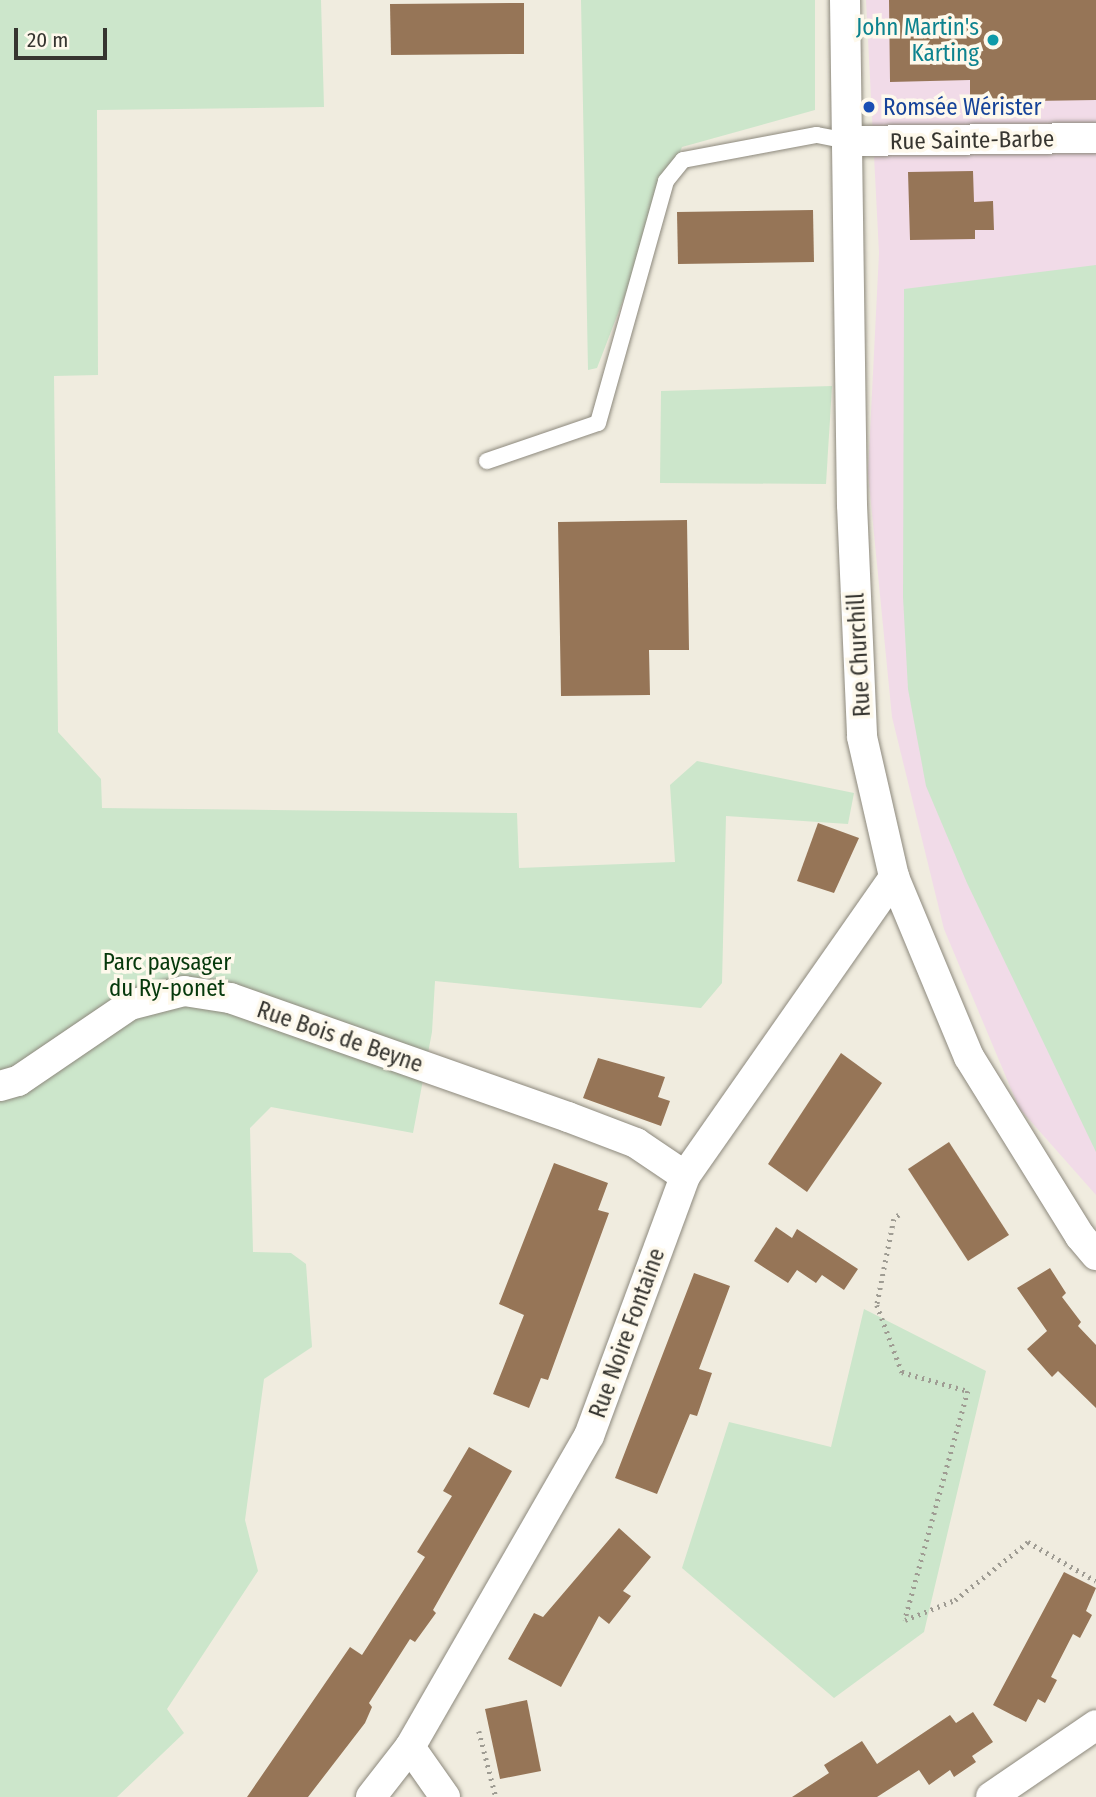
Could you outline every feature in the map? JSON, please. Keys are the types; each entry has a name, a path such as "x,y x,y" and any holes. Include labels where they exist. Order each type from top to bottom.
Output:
{"street":[{"name":"Rue Churchill","path":"845,0 852,505 862,737 894,877 969,1057 1096,1255"},
{"name":"Rue Sainte-Barbe","path":"848,141 1096,138"},
{"name":"Rue Noire Fontaine","path":"370,1797 410,1746 589,1437 685,1176 894,877"},
{"name":"Rue Bois de Beyne","path":"0,1087 18,1081 130,1005 184,991 230,998 568,1117 636,1143 685,1176"},
{"path":"991,1797 1096,1725"},
{"path":"410,1746 445,1797"}],"lane":[{"path":"487,461 598,423 666,181 682,160 817,135 848,141"}],"path":[{"path":"899,1215 894,1219 877,1305 902,1371 968,1391 905,1620 955,1600 1028,1542 1096,1581"},
{"path":"479,1731 496,1797"}],"shaded area":[{"path":"866,0 1096,0 1096,1195 1019,1108 944,929 892,717 868,473 879,253"}],"green space":[{"name":"Parc paysager du Ry-ponet","path":"0,0 321,0 324,107 97,110 98,375 54,376 58,732 101,779 102,808 517,813 519,868 675,862 670,785 697,761 854,793 848,824 726,816 722,983 701,1008 435,981 432,1032 413,1133 271,1107 250,1128 253,1252 291,1253 306,1264 312,1347 264,1379 245,1520 258,1571 167,1709 184,1733 117,1797 0,1797"},
{"path":"581,0 815,0 815,110 682,147 597,368 588,370"},
{"path":"1096,265 1096,1152 967,883 926,786 908,689 903,597 904,289"},
{"path":"832,386 826,484 660,483 661,391"},
{"path":"864,1309 986,1371 924,1632 834,1698 682,1568 729,1422 831,1447"}],"building":[{"name":"John Martin's Karting","path":"889,0 1096,0 1096,100 970,102 970,80 890,82"},
{"path":"524,3 524,54 391,55 390,4"},
{"path":"973,171 974,202 993,201 994,230 975,230 975,239 910,240 908,172"},
{"path":"813,210 814,262 678,264 677,212"},
{"path":"687,520 689,650 649,650 650,695 561,696 558,522"},
{"path":"818,823 859,838 834,893 797,881"},
{"path":"841,1053 882,1083 807,1192 768,1164"},
{"path":"598,1058 665,1077 658,1097 670,1101 661,1126 583,1098"},
{"path":"949,1142 1009,1235 968,1261 908,1169"},
{"path":"554,1163 608,1183 598,1210 609,1213 548,1380 541,1378 529,1408 493,1394 524,1315 499,1304"},
{"path":"776,1227 792,1238 797,1229 858,1269 844,1290 822,1275 816,1283 797,1270 788,1283 754,1261"},
{"path":"1050,1268 1066,1293 1062,1297 1081,1322 1078,1326 1096,1345 1096,1408 1058,1371 1052,1377 1027,1349 1047,1331 1017,1288"},
{"path":"694,1273 730,1286 699,1369 712,1373 697,1416 690,1414 657,1494 615,1478"},
{"path":"469,1447 512,1471 433,1610 436,1613 415,1642 410,1639 369,1703 372,1707 365,1723 308,1797 247,1797 350,1647 362,1655 425,1557 417,1552 452,1496 443,1491"},
{"path":"619,1528 651,1557 623,1591 631,1596 609,1624 599,1616 561,1687 508,1659 534,1613 543,1617"},
{"path":"1064,1572 1096,1588 1086,1611 1092,1615 1080,1638 1073,1634 1051,1677 1057,1680 1045,1703 1038,1699 1026,1722 993,1705"},
{"path":"527,1700 541,1771 500,1779 485,1709"},
{"path":"973,1712 993,1742 972,1756 976,1762 954,1777 950,1770 929,1785 919,1770 877,1797 792,1797 829,1773 824,1765 862,1741 877,1764 950,1715 956,1723"}],"place":[{"name":"John Martin's Karting","path":"993,40"},
{"name":"Romsée Wérister","path":"869,107"}]}
